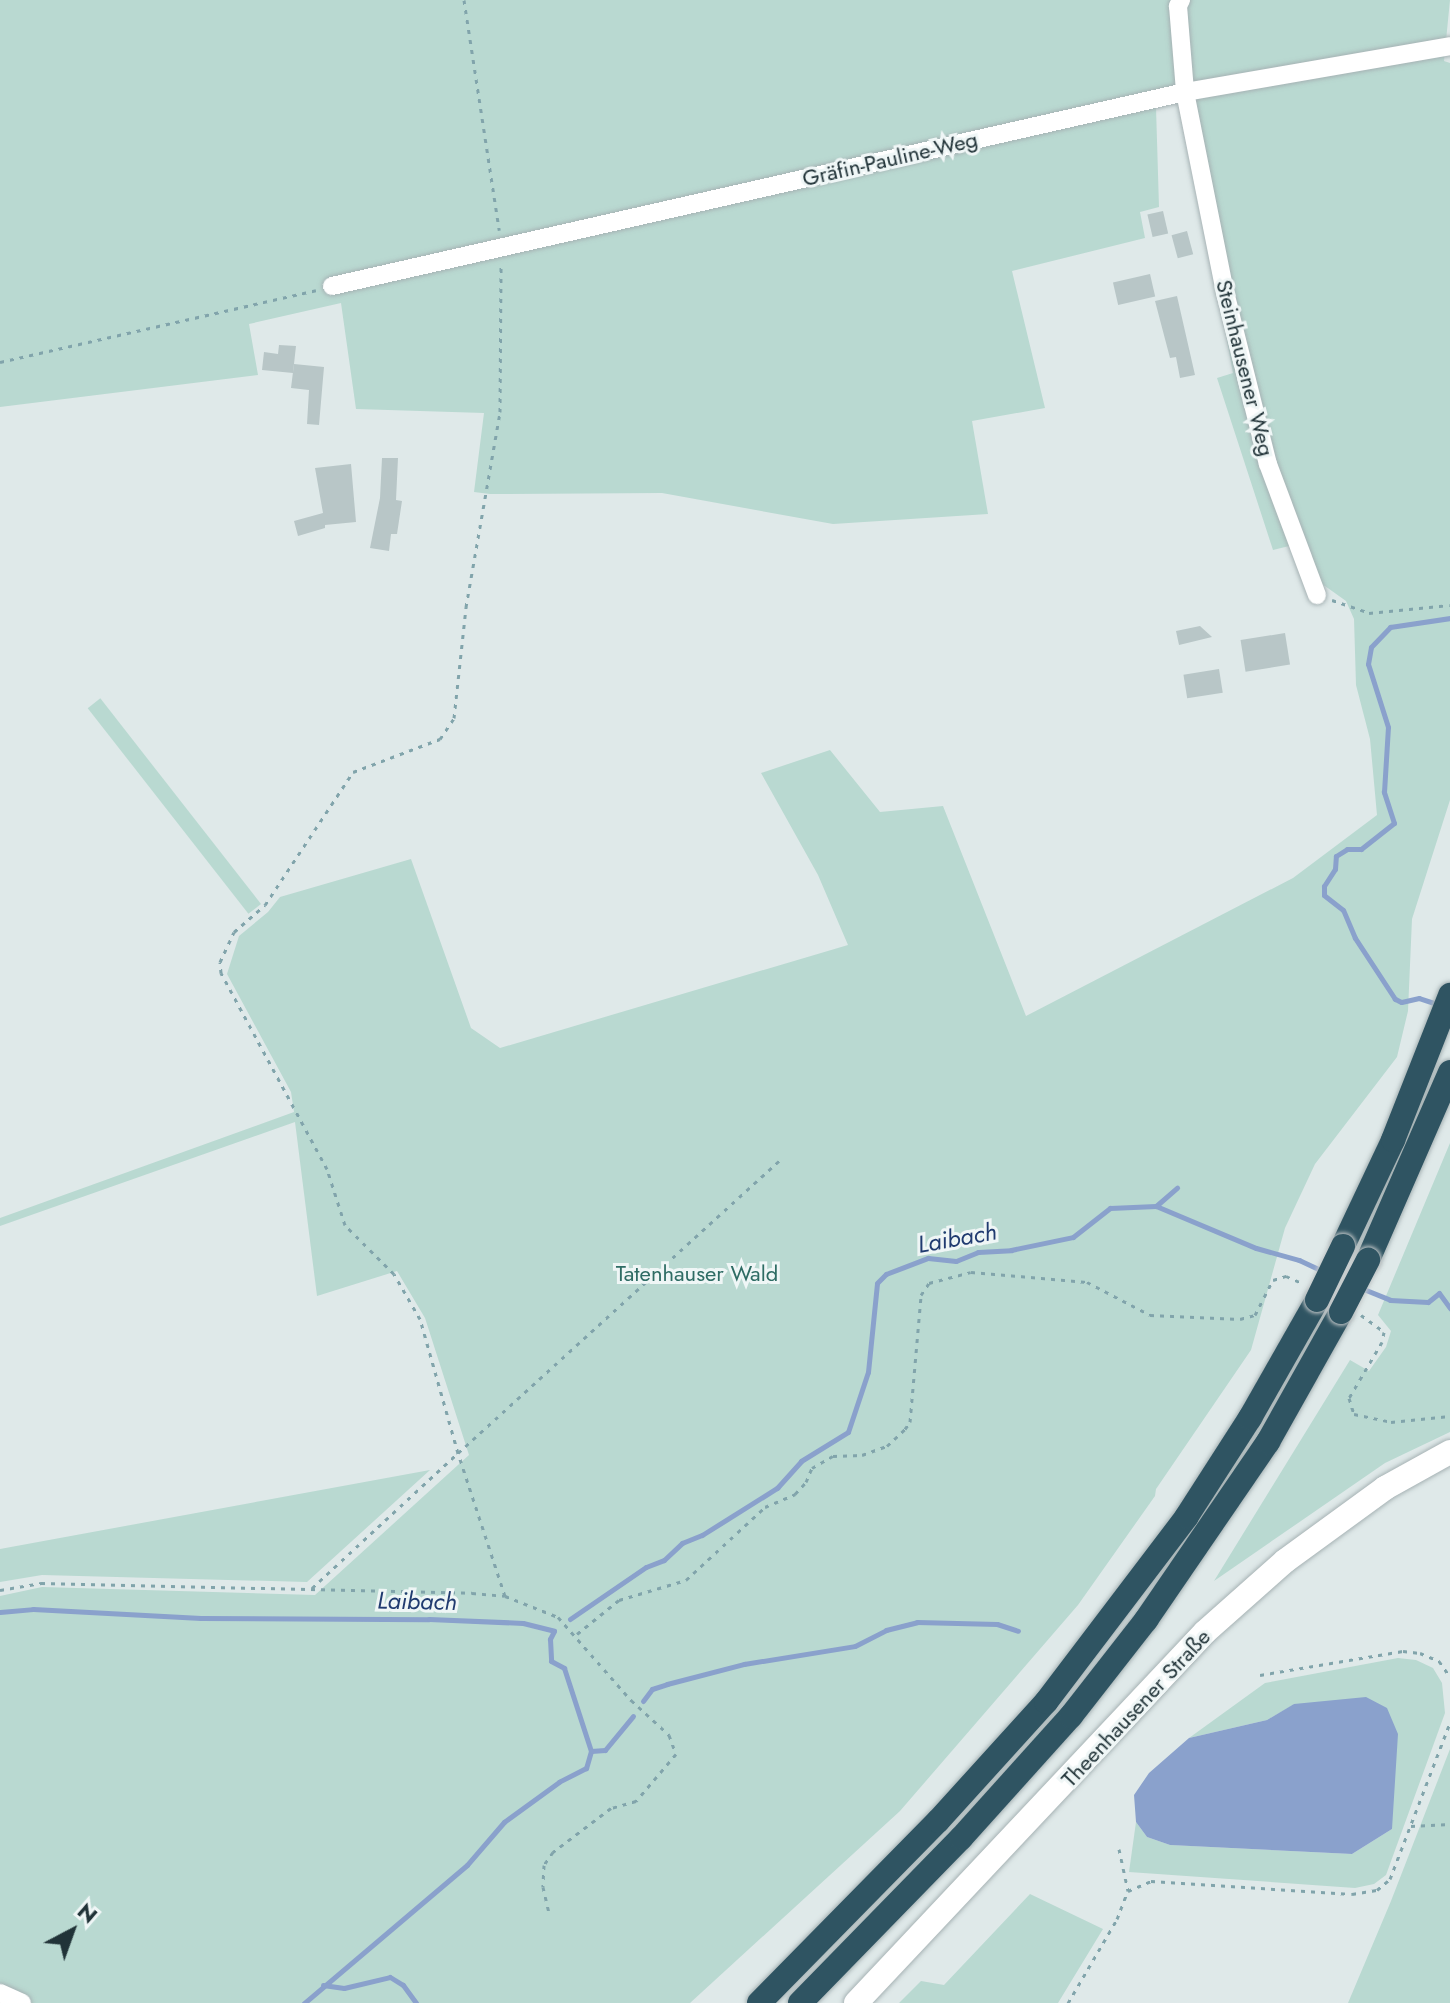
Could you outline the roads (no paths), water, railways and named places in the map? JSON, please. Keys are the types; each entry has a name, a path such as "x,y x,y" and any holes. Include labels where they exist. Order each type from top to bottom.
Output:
{"highway":[{"path":"759,2003 938,1821 1046,1702 1187,1516 1250,1418 1312,1294 1343,1246 1393,1140 1450,995"},
{"path":"800,2003 961,1838 1071,1716 1207,1535 1349,1312 1368,1260 1450,1072"}],"main road":[{"name":"Theenhausener Straße","path":"856,2003 1205,1632 1285,1561 1360,1506 1450,1452"}],"street":[{"name":"Steinhausener Weg","path":"1181,0 1178,6 1185,92 1225,292 1268,464 1317,595"},
{"name":"Gräfin-Pauline-Weg","path":"332,286 1185,92 1450,46"},
{"path":"0,1993 22,2003"}],"water":[{"path":"1366,1697 1387,1708 1398,1734 1392,1829 1352,1854 1170,1845 1147,1837 1136,1822 1134,1795 1149,1773 1189,1738 1267,1720 1294,1704"}],"waterway":[{"name":"Laibach","path":"1440,1005 1419,998 1401,1002 1395,999 1355,938 1343,910 1324,895 1324,886 1335,869 1336,856 1347,849 1361,849 1394,823 1384,792 1388,727 1368,664 1371,647 1390,627 1450,618"},
{"path":"1156,1206 1177,1188"},
{"name":"Laibach","path":"570,1619 646,1567 664,1560 682,1543 702,1535 777,1488 801,1461 848,1432 868,1372 877,1283 886,1274 928,1258 956,1261 978,1252 1011,1250 1073,1237 1110,1208 1156,1206 1256,1248 1299,1260 1323,1271"},
{"name":"Laibach","path":"1361,1288 1390,1300 1428,1302 1439,1293 1450,1308"},
{"name":"Laibach","path":"0,1612 33,1609 201,1618 429,1619 523,1623 554,1631 550,1639 551,1661 564,1668 591,1751 586,1768 559,1782 504,1822 467,1865 304,2003"},
{"path":"643,1701 652,1689 667,1684 744,1664 855,1646 886,1630 917,1622 997,1624 1018,1631"},
{"path":"591,1751 605,1750 633,1716"},
{"path":"323,1985 344,1988 390,1977 403,1985 416,2003"}],"park label":[{"name":"Tatenhauser Wald","path":"697,1274"}]}
